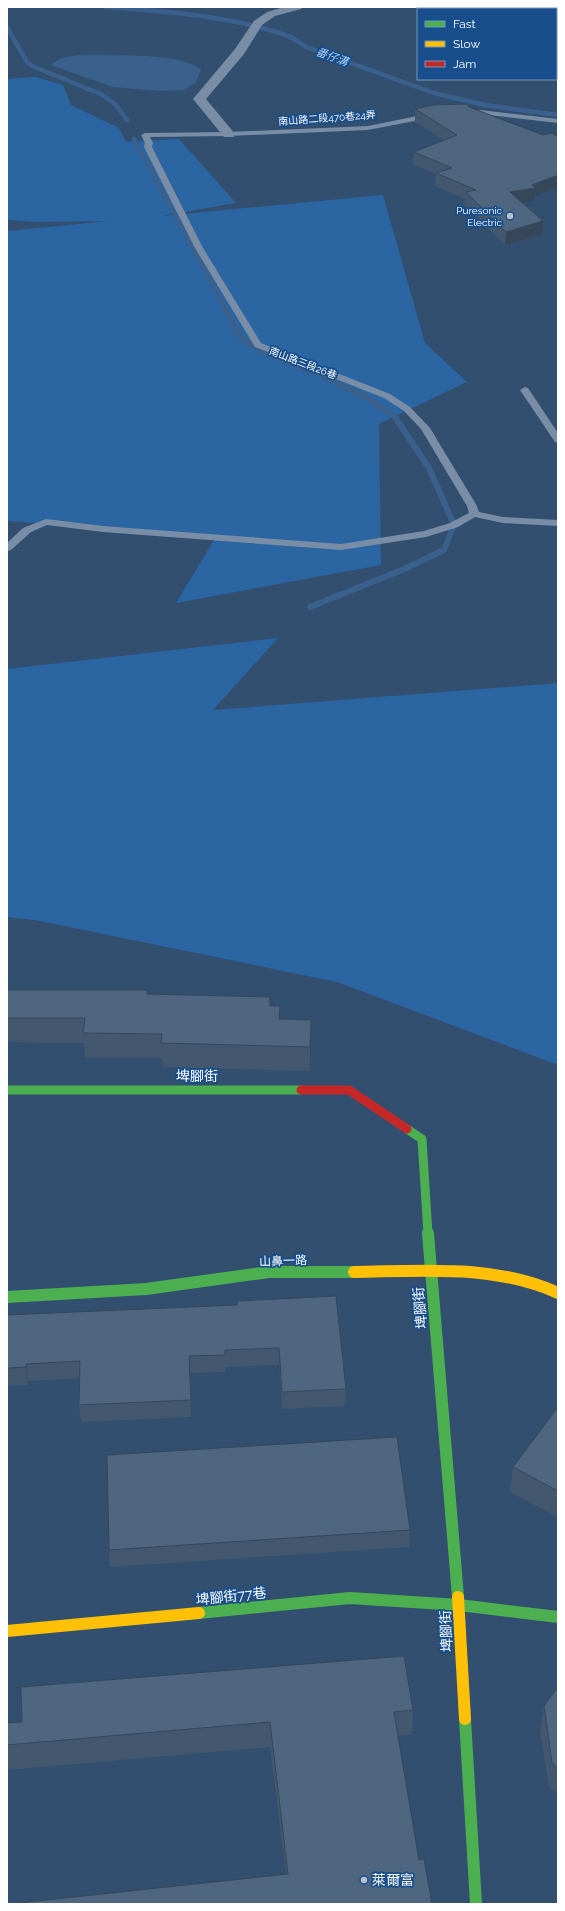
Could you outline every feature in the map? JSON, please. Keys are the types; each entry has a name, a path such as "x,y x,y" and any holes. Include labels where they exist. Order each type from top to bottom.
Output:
{"street":[{"path":"229,134 199,99 240,51 258,23 271,14 297,7"},
{"name":"埤腳街","path":"7,1090 349,1090 422,1139 431,1271 459,1605 476,1904"},
{"name":"山鼻一路","path":"7,1298 146,1289 269,1272 477,1272 513,1278 546,1286 558,1293"},
{"name":"埤腳街77巷","path":"7,1631 350,1598 459,1605 558,1617"}],"lane":[{"path":"457,113 480,112 558,121"},
{"name":"南山路二段470巷24弄","path":"144,135 229,134 368,128 441,114"},
{"name":"南山路三段26巷","path":"144,135 149,143 148,147 199,248 258,345 397,401 417,418 424,428 472,506 474,514"},
{"path":"525,390 558,440"},
{"path":"7,548 27,530 46,522 103,530 341,547 426,534 454,525 474,514 503,520 558,523"}],"shaded area":[{"path":"83,55 168,58 192,64 201,69 196,83 183,90 160,91 113,87 51,65 62,58"},
{"path":"36,77 63,85 71,105 119,128 126,142 179,139 236,203 162,216 383,195 425,343 467,382 379,424 381,565 176,603 217,535 7,521 7,231 108,221 38,222 7,220 7,79"},
{"path":"278,638 213,710 558,683 558,1065 337,982 35,920 7,917 7,669"}],"building":[{"path":"467,104 469,107 543,135 551,133 558,136 558,175 532,185 536,188 510,192 543,221 506,232 466,192 476,190 436,173 452,168 414,152 457,135 415,109 434,105"},
{"path":"7,990 147,990 147,994 270,997 270,1006 280,1006 279,1019 311,1020 310,1047 161,1043 162,1034 83,1033 85,1018 7,1018"},
{"path":"336,1296 346,1389 282,1392 279,1348 225,1350 225,1355 189,1356 191,1400 79,1405 80,1361 26,1364 26,1367 7,1368 7,1315 237,1305 237,1301"},
{"path":"558,1407 558,1491 513,1467"},
{"path":"397,1437 410,1530 109,1550 107,1455"},
{"path":"404,1656 413,1710 394,1712 419,1860 424,1859 432,1904 9,1904 288,1874 270,1722 7,1745 7,1723 22,1722 21,1687"},
{"path":"558,1687 558,1768 552,1763 544,1706"}],"waterway":[{"name":"番仔溝","path":"105,7 150,10 221,19 267,29 295,39 306,47 434,93 485,105 558,115"},
{"path":"7,27 27,62 34,67 101,94 115,104 127,120"},
{"path":"134,139 226,310"},
{"path":"225,309 241,338 262,351 318,374 367,398 395,417 429,468 454,525 444,550 402,570 310,607"}],"traffic: fast":[{"path":"7,1090 301,1090"},
{"path":"407,1129 422,1139 431,1271 458,1597"},
{"path":"7,1297 146,1289 269,1272 354,1272"},
{"path":"199,1613 350,1598 459,1605 558,1617"},
{"path":"465,1719 476,1904"}],"traffic: slow":[{"path":"354,1272 459,1271 486,1273 537,1283 558,1293"},
{"path":"458,1597 465,1719"},
{"path":"7,1631 199,1613"}],"traffic: jam":[{"path":"301,1090 349,1090 407,1129"}],"place":[{"name":"Puresonic Electric","path":"510,216"},
{"name":"萊爾富","path":"364,1880"}]}
